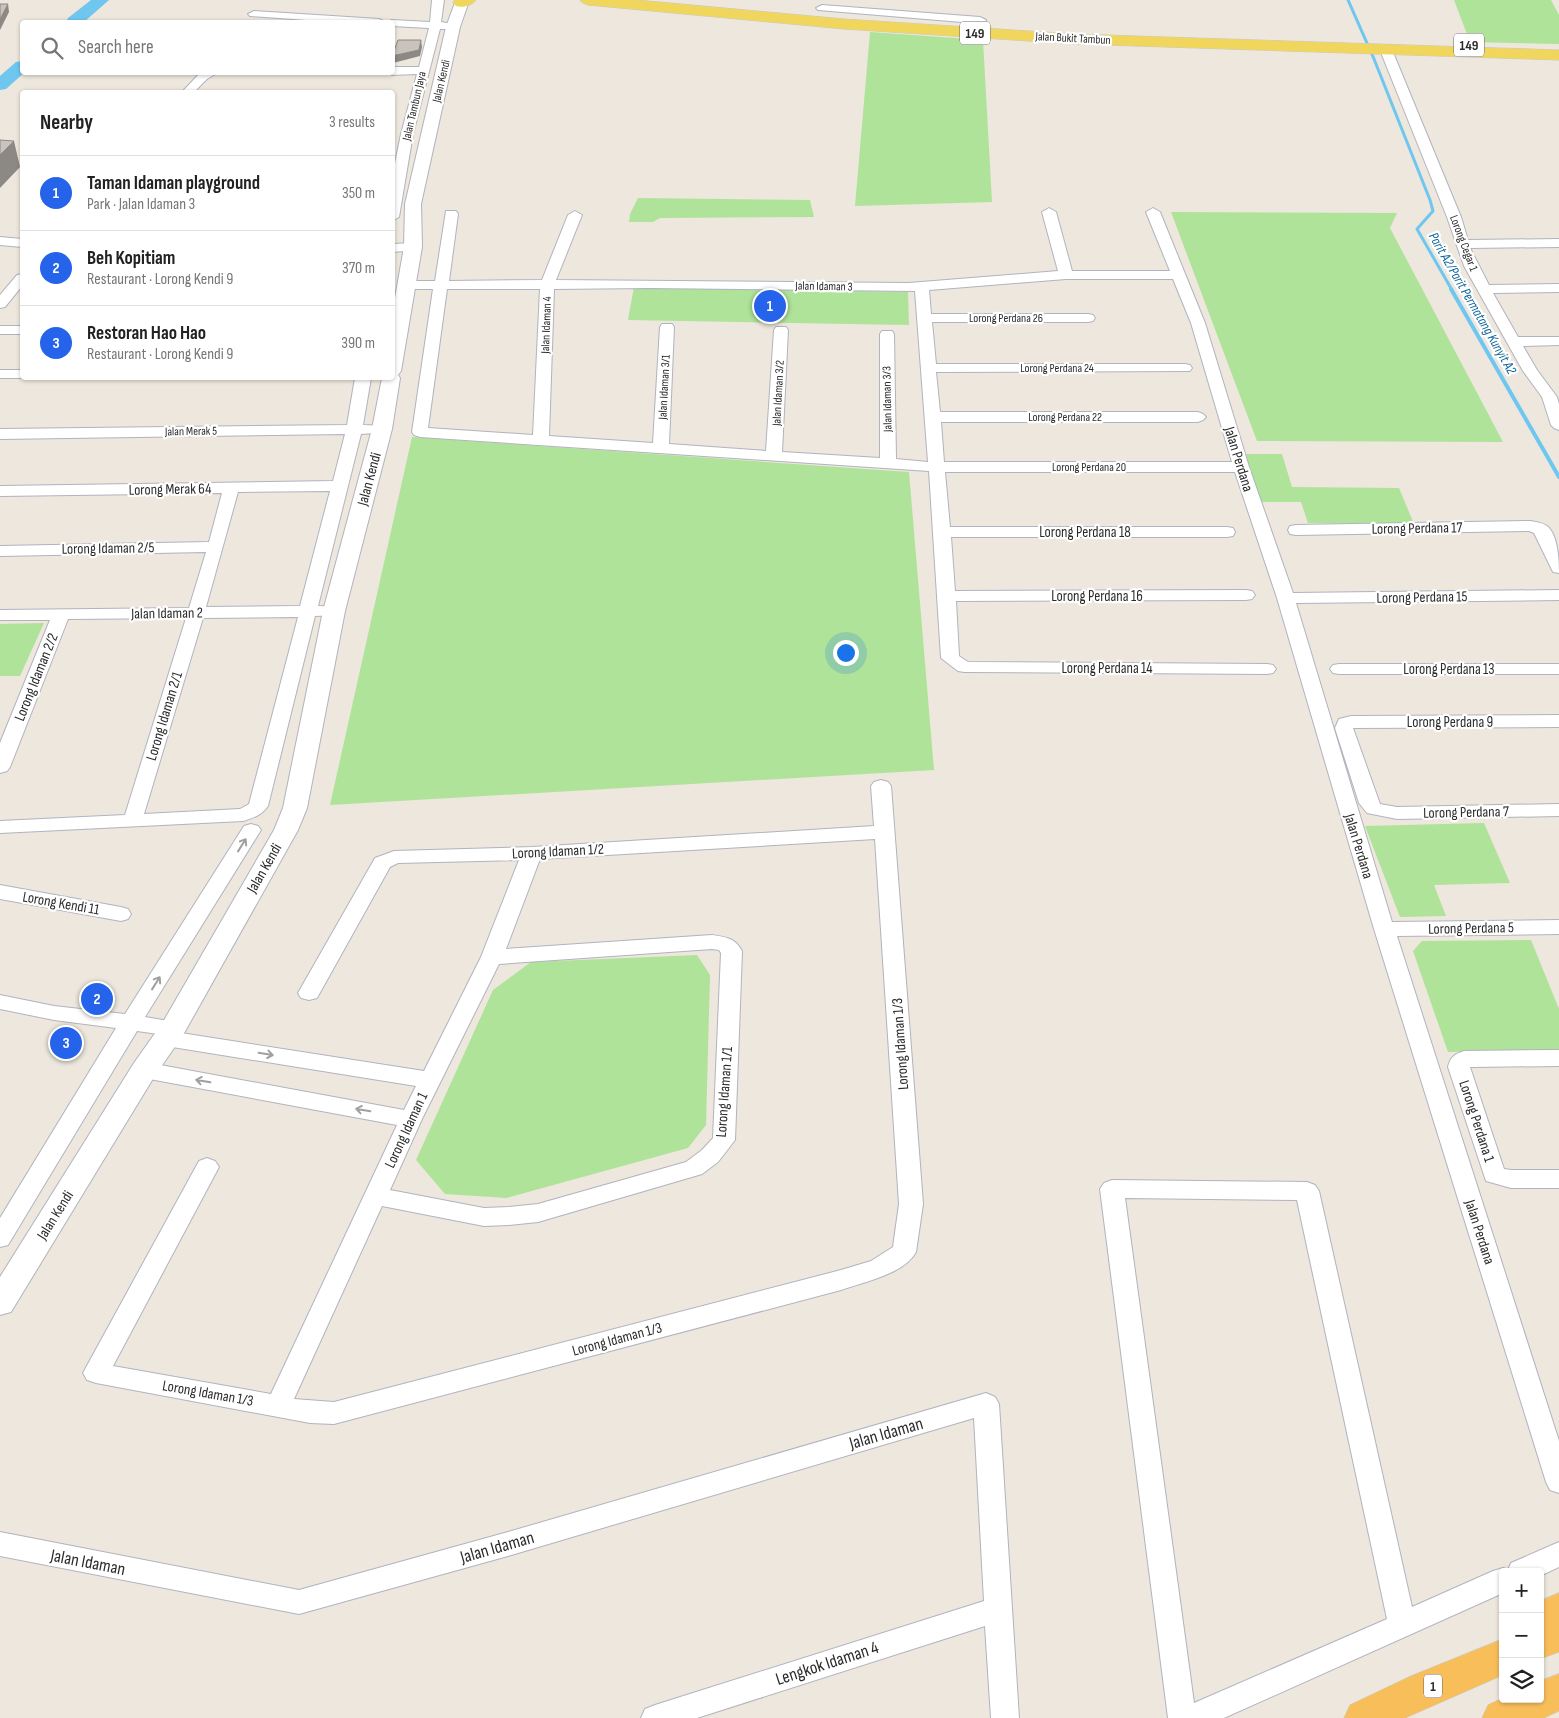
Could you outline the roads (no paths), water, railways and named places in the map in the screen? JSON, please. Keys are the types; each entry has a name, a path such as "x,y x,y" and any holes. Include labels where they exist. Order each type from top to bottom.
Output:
{"highway":[{"path":"1544,1619 1559,1610"},
{"path":"1544,1640 1559,1634"},
{"path":"1425,1690 1499,1645"},
{"name":"1","path":"1364,1718 1501,1658"},
{"path":"1502,1718 1559,1692"}],"main road":[{"name":"Jalan Bukit Tambun","path":"588,0 779,18 1075,39 1361,46"},
{"name":"Jalan Bukit Tambun","path":"663,0 822,7 1076,33 1559,55"},
{"name":"Jalan Bukit Tambun","path":"1382,48 1559,48"}],"street":[{"name":"Jalan Tambun Jaya","path":"395,201 407,134 435,26 438,0"},
{"name":"Jalan Kendi","path":"395,355 413,247 413,204 453,26 463,1"},
{"path":"254,14 348,20"},
{"path":"395,23 453,26"},
{"name":"Lorong Cegar 1","path":"1382,48 1454,218 1462,244 1484,289 1530,371 1554,397 1559,425"},
{"path":"395,71 423,70"},
{"path":"190,90 206,75"},
{"path":"395,134 428,134"},
{"path":"1049,212 1066,275"},
{"name":"Jalan Perdana","path":"1153,212 1198,323 1241,467 1286,598 1384,929 1559,1482"},
{"path":"441,285 451,214"},
{"name":"Jalan Idaman 4","path":"541,440 547,284 575,215"},
{"path":"0,241 20,244"},
{"path":"1462,244 1559,243"},
{"path":"395,248 413,247"},
{"name":"Jalan Idaman 3","path":"408,285 547,284 922,287 1066,275 1180,275"},
{"path":"0,304 20,284"},
{"name":"Lorong Perdana 20","path":"441,285 420,432 937,466 1241,467"},
{"path":"922,287 947,596"},
{"path":"1484,289 1559,288"},
{"name":"Lorong Perdana 26","path":"924,318 1088,318"},
{"name":"Jalan Idaman 3/1","path":"661,448 668,327"},
{"path":"0,330 20,330"},
{"name":"Jalan Idaman 3/2","path":"774,456 781,330"},
{"name":"Jalan Idaman 3/3","path":"887,334 888,463"},
{"path":"1513,342 1559,341"},
{"name":"Lorong Perdana 24","path":"929,368 1185,368"},
{"path":"0,374 20,374"},
{"path":"354,430 363,380"},
{"name":"Jalan Kendi","path":"0,1303 144,1070 169,1033 286,830 294,808 334,611 382,429 391,380"},
{"name":"Lorong Perdana 22","path":"933,417 1198,417"},
{"name":"Jalan Merak 5","path":"0,434 382,429"},
{"name":"Jalan Kendi","path":"0,1238 252,821 258,806 354,430"},
{"name":"Lorong Merak 64","path":"0,491 340,486"},
{"name":"Lorong Idaman 2/1","path":"133,819 216,547 231,488"},
{"name":"Lorong Perdana 17","path":"1296,530 1531,526 1541,530 1559,568"},
{"name":"Lorong Perdana 18","path":"942,532 1227,532"},
{"name":"Lorong Idaman 2/5","path":"0,550 216,547"},
{"name":"Lorong Perdana 16","path":"947,596 1246,595"},
{"name":"Lorong Perdana 15","path":"1286,598 1559,595"},
{"name":"Lorong Perdana 14","path":"947,596 950,658 964,667 1267,669"},
{"name":"Jalan Idaman 2","path":"0,615 334,611"},
{"name":"Lorong Idaman 2/2","path":"0,767 61,614"},
{"name":"Lorong Perdana 13","path":"1339,669 1559,669"},
{"name":"Lorong Perdana 9","path":"1374,809 1369,803 1344,728 1346,723 1559,721"},
{"name":"Lorong Idaman 1/3","path":"207,1166 96,1373 310,1412 334,1413 841,1280 879,1268 904,1252 911,1204 881,786"},
{"name":"Lorong Perdana 7","path":"1374,809 1397,813 1559,810"},
{"path":"0,828 243,814 252,821"},
{"name":"Lorong Idaman 1/2","path":"309,993 382,862 394,857 532,853 885,832"},
{"name":"Lorong Idaman 1","path":"278,1406 429,1080 492,957 532,853"},
{"name":"Lorong Kendi 11","path":"0,892 121,914"},
{"name":"Lorong Perdana 5","path":"1384,929 1559,927"},
{"name":"Lorong Idaman 1/1","path":"376,1196 484,1217 538,1213 694,1168 710,1156 724,1140 732,951 725,944 712,942 492,957"},
{"path":"0,1002 54,1013 130,1024 169,1033 429,1080"},
{"name":"Lorong Perdana 1","path":"1559,1058 1473,1058 1460,1062 1459,1067 1494,1175 1512,1179 1559,1179"},
{"path":"144,1070 411,1119"},
{"path":"1182,1718 1112,1189 1307,1191 1402,1625"},
{"name":"Jalan Idaman","path":"0,1544 299,1602 508,1544 986,1404 999,1609"},
{"path":"1529,1568 1559,1554"},
{"path":"1193,1718 1499,1582"},
{"path":"999,1609 1005,1718"},
{"name":"Lengkok Idaman 4","path":"655,1718 999,1609"}],"waterway":[{"path":"76,20 101,0"},
{"name":"Parit A2/Parit Permatang Kunyit A2","path":"1348,0 1374,59 1430,200 1433,211 1417,229 1452,290"},
{"path":"0,85 20,68"},
{"name":"Parit A2/Parit Permatang Kunyit A2","path":"1451,289 1559,477"}],"place":[{"name":"Taman Idaman playground","path":"770,306"},
{"name":"Beh Kopitiam","path":"97,999"},
{"name":"Restoran Hao Hao","path":"66,1043"}]}
